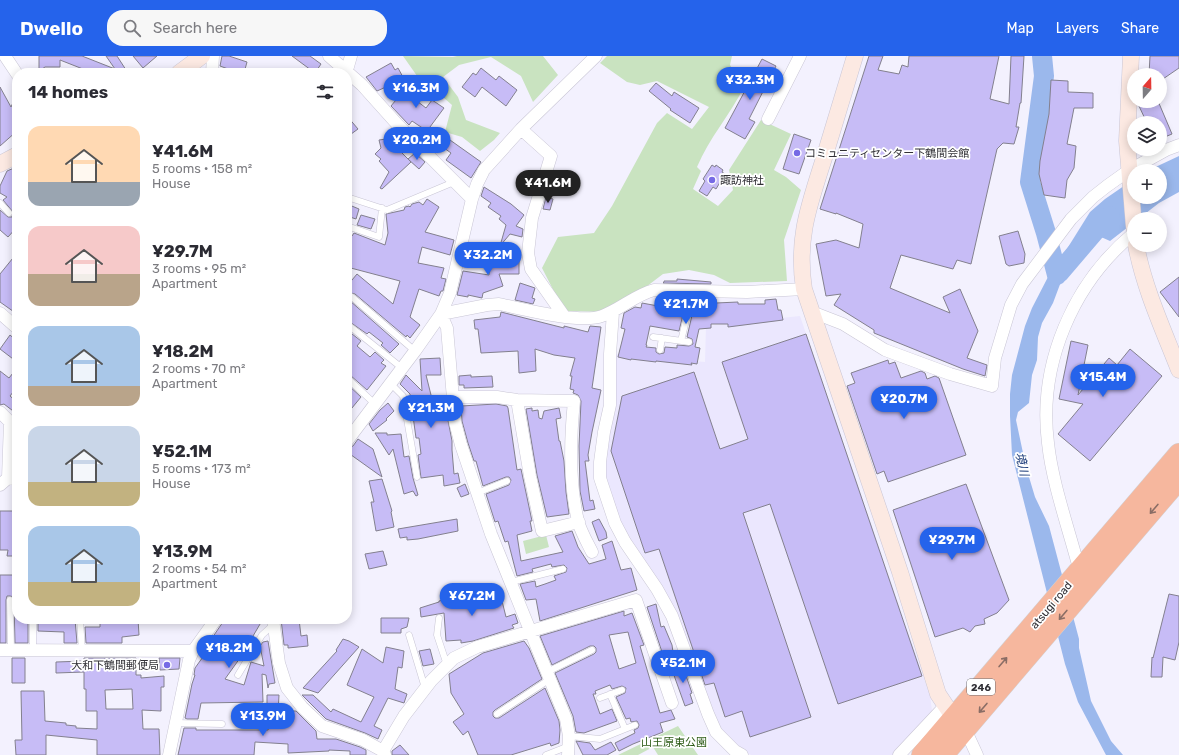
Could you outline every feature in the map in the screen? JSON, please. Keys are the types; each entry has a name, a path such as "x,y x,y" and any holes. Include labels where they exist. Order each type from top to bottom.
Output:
{"highway":[{"name":"atsugi road","path":"922,755 955,718 1042,628 1078,577 1179,454"},
{"name":"atsugi road","path":"1078,577 1179,479"},
{"name":"atsugi road","path":"943,755 955,718"}],"street":[{"path":"5,56 13,68"},
{"path":"186,68 202,56"},
{"path":"212,68 213,56"},
{"path":"329,56 344,68"},
{"path":"347,68 351,56"},
{"path":"352,433 391,384 441,314 450,293 472,199 484,170 521,129 596,56"},
{"path":"768,119 800,56"},
{"path":"855,56 806,218 801,253 804,289 900,572 938,694 955,718 977,755"},
{"path":"1129,164 1127,133 1131,56"},
{"path":"352,75 362,84 397,124 472,199"},
{"path":"521,129 551,156 532,218 528,253 530,269 564,316"},
{"path":"1143,164 1166,150 1179,145"},
{"path":"0,164 12,158"},
{"path":"812,312 843,324 885,350 950,374 992,386 995,358 1011,305 1022,284 1071,219 1107,186 1127,174"},
{"path":"1078,577 1053,471 1048,443 1046,414 1048,385 1061,335 1072,311 1093,275 1104,261 1127,240"},
{"path":"1137,252 1148,291 1179,370"},
{"path":"441,314 486,305 499,304 580,319 600,317 613,312 643,293 654,290 747,292 804,289"},
{"path":"613,312 610,354 610,405 604,432 600,462 600,478 615,523 625,542 657,589 672,616 716,732 735,751 742,755"},
{"path":"0,313 12,324"},
{"path":"441,314 447,328 452,397 455,422 461,445 491,534 566,719 569,746"},
{"path":"452,397 497,397 517,400 574,401 572,443 573,488 579,522 592,552"},
{"path":"517,400 530,476 542,531 579,522"},
{"path":"0,412 10,422 12,427"},
{"path":"8,481 4,465 12,434"},
{"path":"273,624 279,663 287,688 302,707 322,726 363,740 384,753 404,716 425,688 454,658 477,647 636,600 670,690 672,703"},
{"path":"169,755 189,660 193,651 212,624"},
{"path":"5,650 193,651"},
{"path":"899,755 955,718"}],"lane":[{"path":"352,199 387,210 454,182"},
{"path":"0,203 9,213"},
{"path":"352,228 380,236 382,208"},
{"path":"681,341 693,291"},
{"path":"352,297 415,351"},
{"path":"352,328 402,368"},
{"path":"653,337 689,342"},
{"path":"660,350 662,338"},
{"path":"352,383 375,404"},
{"path":"391,384 403,396 417,477"},
{"path":"477,493 507,481"},
{"path":"511,582 563,569"},
{"path":"5,650 10,600"},
{"path":"439,618 437,635 447,665"},
{"path":"33,624 33,650"},
{"path":"80,624 82,651"},
{"path":"238,675 262,635 271,624"},
{"path":"409,635 425,688"},
{"path":"239,650 250,655"},
{"path":"497,714 548,675 592,650"},
{"path":"600,698 622,690"},
{"path":"610,694 625,729"},
{"path":"175,723 222,724"},
{"path":"546,755 569,746 600,739 635,725"}],"shaded area":[{"path":"800,316 930,696 932,711 927,723 895,755 751,755 742,750 721,730 677,620 627,540 604,478 615,354 705,362 706,326"}],"green space":[{"path":"403,56 543,56 558,75 533,102 521,76 491,57 459,65 443,77 458,97 466,120 500,133 480,151 462,137 445,132 452,105 436,91 429,93"},
{"path":"607,56 732,56 730,65 744,87 702,156 697,167 701,171 693,189 718,206 733,190 729,170 761,120 791,134 774,170 786,177 801,190 784,240 787,281 730,283 714,275 689,270 663,274 613,312 564,311 542,268 558,237 594,233 612,206 657,123 667,113 692,129 709,107 657,81 640,85 627,82 600,63"},
{"path":"546,535 549,547 526,554 523,541"},
{"name":"山王原東公園","path":"678,726 698,755 658,755 653,747 638,755 618,755"}],"water":[{"path":"1179,156 1179,192 1167,199 1167,164 1162,164"},
{"path":"1127,184 1127,204 1158,204 1147,212 1127,212 1127,228 1110,241 1101,237 1087,235 1065,271 1053,303 1042,323 1038,337 1037,360 1032,375 1029,403 1018,412 1016,420 1026,467 1035,497 1049,526 1079,639 1079,648 1091,701 1111,741 1123,755 1106,755 1078,702 1065,664 1012,455 1010,416 1012,375 1025,326 1032,308 1048,277 1090,212 1105,199"}],"building":[{"path":"39,56 82,56 112,68 80,68 60,60 60,67 39,68"},
{"path":"106,56 117,56 125,68 114,68"},
{"path":"133,56 157,56 143,68"},
{"path":"222,56 229,56 247,62 245,68 225,68 220,66"},
{"path":"292,56 310,56 321,64 318,68 308,68"},
{"path":"869,56 883,56 878,70 899,74 902,65 908,67 909,56 999,56 990,99 1009,104 1011,56 1024,56 1021,103 1016,127 1019,127 1014,144 1003,143 997,149 971,264 957,260 953,269 901,255 890,288 950,313 943,297 960,289 978,331 967,358 987,365 985,376 963,369 874,333 874,330 834,305 841,294 826,296 816,244 836,240 859,248 863,224 836,213 820,209"},
{"path":"1150,56 1179,56 1179,68 1167,76 1167,68 1149,68"},
{"path":"762,59 776,66 749,119 755,122 745,139 725,128"},
{"path":"391,63 395,70 398,68 404,79 377,91 366,77"},
{"path":"481,68 496,80 499,76 517,90 506,106 482,87 475,97 462,87 473,73 476,75"},
{"path":"414,78 419,83 409,95 426,108 432,100 444,108 427,131 412,121 409,125 391,106"},
{"path":"1051,80 1068,81 1068,92 1093,93 1093,108 1074,108 1067,144 1076,146 1074,168 1067,180 1065,198 1044,195 1039,174 1049,114"},
{"path":"656,83 672,96 674,92 699,108 690,123 670,110 671,109 649,91"},
{"path":"0,87 11,107 12,105 12,135 0,146"},
{"path":"1140,108 1161,108 1164,116 1144,116"},
{"path":"352,122 358,129 352,133"},
{"path":"1167,122 1172,134 1167,136"},
{"path":"395,133 399,141 393,144 411,162 382,189 380,188 389,172 379,161 381,159 375,154 381,148 379,140 386,139 386,136"},
{"path":"794,134 811,140 799,174 783,169"},
{"path":"450,140 481,162 471,178 446,160 451,153 444,148"},
{"path":"415,153 425,162 419,169 408,159"},
{"name":"諏訪神社","path":"712,165 715,167 716,165 723,170 722,172 725,174 716,189 713,187 707,196 699,191 705,181 703,179"},
{"path":"12,169 12,211 3,200 7,197 0,193 0,186 7,171"},
{"path":"484,187 511,204 524,215 516,226 523,229 522,237 510,234 500,246 506,225 499,219 501,216 488,207 491,203 481,196"},
{"path":"546,197 553,199 550,210 543,209"},
{"path":"427,199 439,207 425,232 454,240 450,255 422,247 418,263 444,268 441,278 446,279 443,291 441,291 439,296 419,289 410,317 420,325 410,338 407,335 406,337 355,294 352,293 352,280 357,274 393,304 400,281 352,268 352,236 354,233 385,245 388,233 386,214 404,210 405,207 410,207 412,204 419,202 423,205"},
{"path":"352,206 359,209 356,219 352,218"},
{"path":"0,210 8,217 12,217 12,233 8,237 0,230"},
{"path":"361,215 375,219 371,229 357,225"},
{"path":"1018,231 1025,254 1024,263 1009,266 1006,264 999,236"},
{"path":"487,245 496,245 497,259 519,259 519,274 499,274 503,286 483,293 482,298 468,295 468,297 457,295 463,271 489,275 490,265"},
{"path":"12,259 12,310 0,302 0,274"},
{"path":"1179,277 1179,317 1160,292"},
{"path":"677,279 711,282 711,284 663,283 664,281 677,281"},
{"path":"520,283 535,288 532,298 535,299 533,304 515,300"},
{"path":"658,298 687,298 679,331 650,326 646,347 656,348 656,352 659,354 664,353 665,347 677,348 677,345 689,346 693,344 692,339 687,337 696,298 716,299 716,303 738,302 738,304 765,304 765,300 776,299 778,310 781,310 783,320 728,327 728,324 711,324 711,328 699,329 695,347 700,348 697,364 691,363 692,365 631,360 618,357 625,329 621,328 624,313 635,307 641,308 642,303 658,306"},
{"path":"352,303 399,344 390,353 381,345 383,343 369,332 367,334 352,324"},
{"path":"501,312 564,328 564,326 588,332 590,326 601,327 592,388 601,390 588,455 589,461 585,461 590,501 593,500 595,509 584,511 580,491 579,446 581,401 578,395 573,393 574,390 570,389 572,376 570,376 575,358 554,355 535,349 536,371 519,373 518,351 481,353 478,329 475,329 474,320 500,317"},
{"path":"352,334 361,341 357,346 370,357 375,352 384,360 381,363 386,366 367,390 352,377"},
{"path":"806,334 922,676 838,704 770,504 743,513 811,717 750,737 742,711 725,717 714,683 705,685 659,549 645,553 611,451 622,396 694,372 720,449 748,439 722,362"},
{"path":"10,335 12,337 12,358 0,349"},
{"path":"1071,341 1088,345 1078,395 1109,358 1117,365 1130,349 1162,376 1090,461 1058,434 1083,404 1059,399"},
{"path":"440,358 441,375 426,375 432,399 420,403 422,418 447,415 452,441 454,474 458,473 460,483 444,486 443,475 421,478 418,455 421,454 419,438 416,438 410,394 400,384 406,375 422,391 420,359"},
{"path":"888,360 889,364 895,362 901,378 921,371 925,373 927,379 935,376 939,378 966,455 888,482 884,471 877,474 847,386 855,383 851,373"},
{"path":"0,371 9,378 12,374 12,393 10,396 12,398 12,410 4,404 0,405"},
{"path":"471,375 471,377 492,376 493,387 464,388 464,385 459,385 459,376"},
{"path":"352,389 361,397 352,408"},
{"path":"388,403 394,411 386,419 387,420 373,431 369,424 380,410"},
{"path":"496,404 507,406 508,408 517,470 521,469 532,521 530,521 532,531 517,535 521,561 563,552 555,536 572,531 578,547 589,564 606,559 602,545 612,541 621,570 631,568 637,590 540,621 536,599 526,600 520,584 535,581 536,587 545,584 556,580 554,576 566,572 567,568 564,565 552,567 551,564 532,569 533,572 517,576 508,541 505,542 498,521 495,522 486,494 509,485 511,480 509,477 506,477 483,486 462,421 461,406"},
{"path":"532,408 532,411 538,410 539,418 542,419 544,411 559,408 561,418 556,419 564,461 569,514 547,517 537,475 526,409"},
{"path":"375,433 387,433 387,435 401,434 404,457 409,456 418,495 416,496 413,491 404,494 393,449 389,455"},
{"path":"358,439 373,449 382,477 352,456 353,446"},
{"path":"382,479 392,511 394,527 376,531 371,502 374,502 369,481"},
{"path":"465,484 469,494 461,497 457,488"},
{"path":"966,484 1009,600 997,613 984,619 985,624 975,626 970,632 963,628 935,637 893,510"},
{"path":"0,511 12,511 12,556 7,556 8,550 0,550"},
{"path":"457,519 458,531 418,539 407,540 407,537 400,538 398,529"},
{"path":"599,519 606,532 607,538 599,541 592,522"},
{"path":"383,551 387,565 369,569 365,554"},
{"path":"0,575 12,575 12,596 7,596 6,600 6,643 0,643"},
{"path":"493,589 497,602 502,601 506,617 515,614 518,623 512,625 514,628 473,641 461,643 461,640 446,641 444,613 421,617 420,608 439,601 457,597 458,600"},
{"path":"1169,594 1179,596 1179,642 1175,660 1163,657 1162,677 1151,677 1152,657 1153,658"},
{"path":"656,604 661,627 664,626 672,645 673,652 663,655 647,607"},
{"path":"624,611 624,616 632,613 644,645 640,646 660,713 671,710 675,719 660,723 663,732 619,751 615,743 635,733 634,730 638,728 639,725 637,721 631,722 630,718 626,719 616,697 625,693 626,688 622,686 612,689 610,685 595,691 596,694 593,694 600,714 612,709 617,721 584,733 576,732 573,716 555,673 594,654 596,652 596,648 594,646 590,646 552,665 540,636","holes":["628,632 636,663 619,669 609,635"]},
{"path":"381,618 409,618 407,627 401,629 401,633 381,633"},
{"path":"15,624 28,624 28,643 15,643"},
{"path":"38,624 75,624 77,643 64,643 64,632 38,631"},
{"path":"100,624 138,624 139,635 122,637 122,643 86,643 85,627 100,627"},
{"path":"222,624 260,624 246,648 239,646 235,648 235,652 241,656 225,679 244,685 251,662 264,666 260,646 263,642 268,641 275,683 269,684 268,688 266,675 262,674 263,702 201,703 198,719 187,719 185,718 195,675 195,668 213,643 210,641"},
{"path":"282,624 300,624 301,636 307,635 308,646 288,648 288,645 284,645"},
{"path":"343,639 359,647 318,693 303,688 337,651 336,650"},
{"path":"524,641 529,648 542,679 495,710 493,712 493,716 495,718 499,718 545,688 559,721 559,743 551,746 550,743 511,755 478,755 468,731 463,735 453,722 464,714 451,693 449,674 483,653"},
{"path":"386,647 404,651 402,668 398,667 395,689 407,694 404,703 388,698 374,726 382,730 378,739 326,719 302,695 313,695 331,712 333,709 361,722 374,697 347,685 362,649 383,663"},
{"path":"430,649 434,664 423,666 419,651"},
{"path":"12,658 25,658 25,683 12,683"},
{"path":"84,658 136,658 136,675 141,675 141,678 164,676 164,687 161,687 161,711 142,710 143,729 159,729 160,755 97,755 97,740 46,735 46,755 16,755 15,740 22,740 21,691 44,691 45,721 66,723 66,725 76,726 76,728 97,729 97,711 86,711 84,672 56,673 56,662 84,661","holes":["132,689 133,709 106,709 105,690"]},
{"path":"159,658 180,658 179,669 160,670"},
{"path":"682,664 692,693 690,694 693,703 685,706 671,667"},
{"path":"267,695 279,695 278,713 280,711 296,711 316,731 317,739 336,739 366,750 366,755 350,755 350,751 329,750 288,753 288,744 255,742 254,755 178,755 184,728 196,728 196,730 268,730"},
{"path":"576,741 590,743 595,750 611,742 616,750 607,755 583,755"},
{"path":"400,745 409,755 392,755 392,751"}],"waterway":[{"path":"1042,56 1044,76 1030,182 1057,275"},
{"name":"境川","path":"1059,273 1094,232 1110,216"}],"place":[{"name":"コミュニティセンター下鶴間会館","path":"797,153"},
{"name":"諏訪神社","path":"712,180"},
{"name":"大和下鶴間郵便局","path":"167,665"}]}
